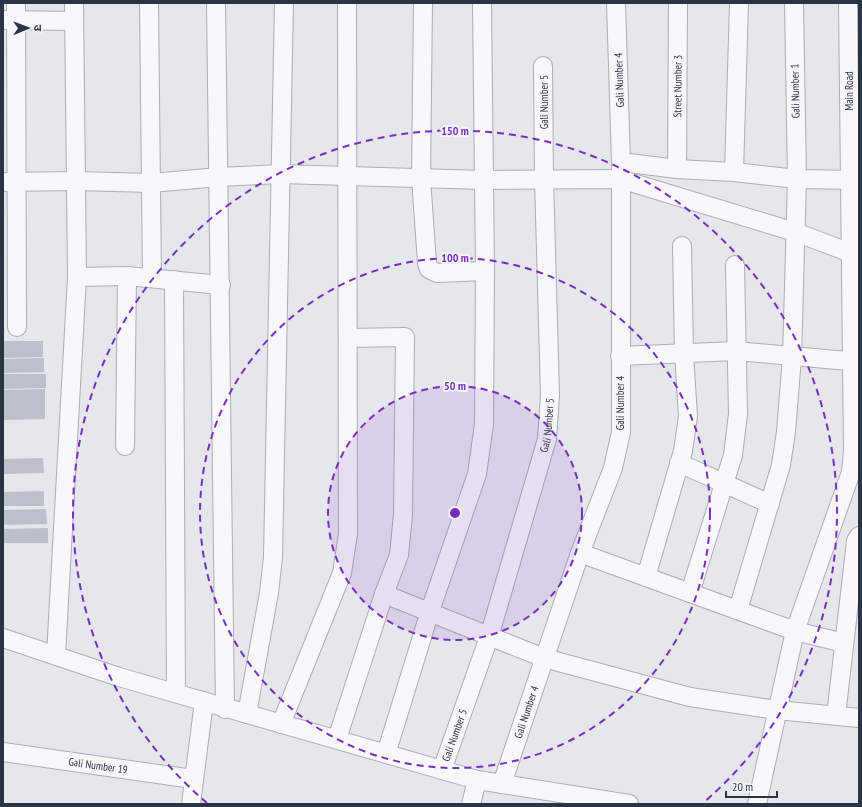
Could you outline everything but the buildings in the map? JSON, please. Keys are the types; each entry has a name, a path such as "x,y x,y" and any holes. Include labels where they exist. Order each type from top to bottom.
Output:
{"street":[{"path":"56,655 77,277 74,3"},
{"path":"148,3 152,278"},
{"path":"216,3 226,709"},
{"path":"247,714 269,593 273,557 284,3"},
{"path":"281,724 337,586 346,557 348,534 347,3"},
{"path":"423,3 421,178 429,269 437,273 485,271"},
{"path":"386,754 430,611 477,474 481,450 484,424 485,271 482,3"},
{"name":"Gali Number 4","path":"502,784 580,553 613,468 621,432 621,171 616,3"},
{"name":"Street Number 3","path":"677,169 678,3"},
{"path":"734,172 739,3"},
{"name":"Gali Number 1","path":"738,610 770,504 784,450 792,357 797,179 794,3"},
{"name":"Main Road","path":"757,804 795,631 851,472 856,426 856,362 854,180 848,3"},
{"path":"17,327 9,181 12,14 74,21"},
{"name":"Gali Number 5","path":"442,770 489,637 547,439 550,395 544,179 543,66"},
{"path":"9,181 76,181 151,184 219,177 280,174 484,180 544,179 621,171 677,169 734,172 797,179 854,180"},
{"path":"621,171 795,232 854,255"},
{"path":"646,577 679,463 688,416 684,354 682,246"},
{"path":"690,593 725,483 733,455 736,436 738,414 736,265"},
{"path":"77,277 127,276 221,285"},
{"path":"125,446 127,276"},
{"path":"174,280 176,693"},
{"path":"337,740 384,594 399,556 402,523 405,337 348,338"},
{"path":"620,356 736,351 856,362"},
{"path":"679,463 770,504"},
{"path":"836,716 856,541 859,536"},
{"path":"580,553 795,631 844,643"},
{"path":"384,594 430,611 489,637 544,658 690,698 777,710 859,718"},
{"path":"3,638 119,677 477,780 581,800 629,804"},
{"path":"191,804 204,701"},
{"name":"Gali Number 19","path":"3,752 193,779"},
{"path":"470,804 477,780"}]}
